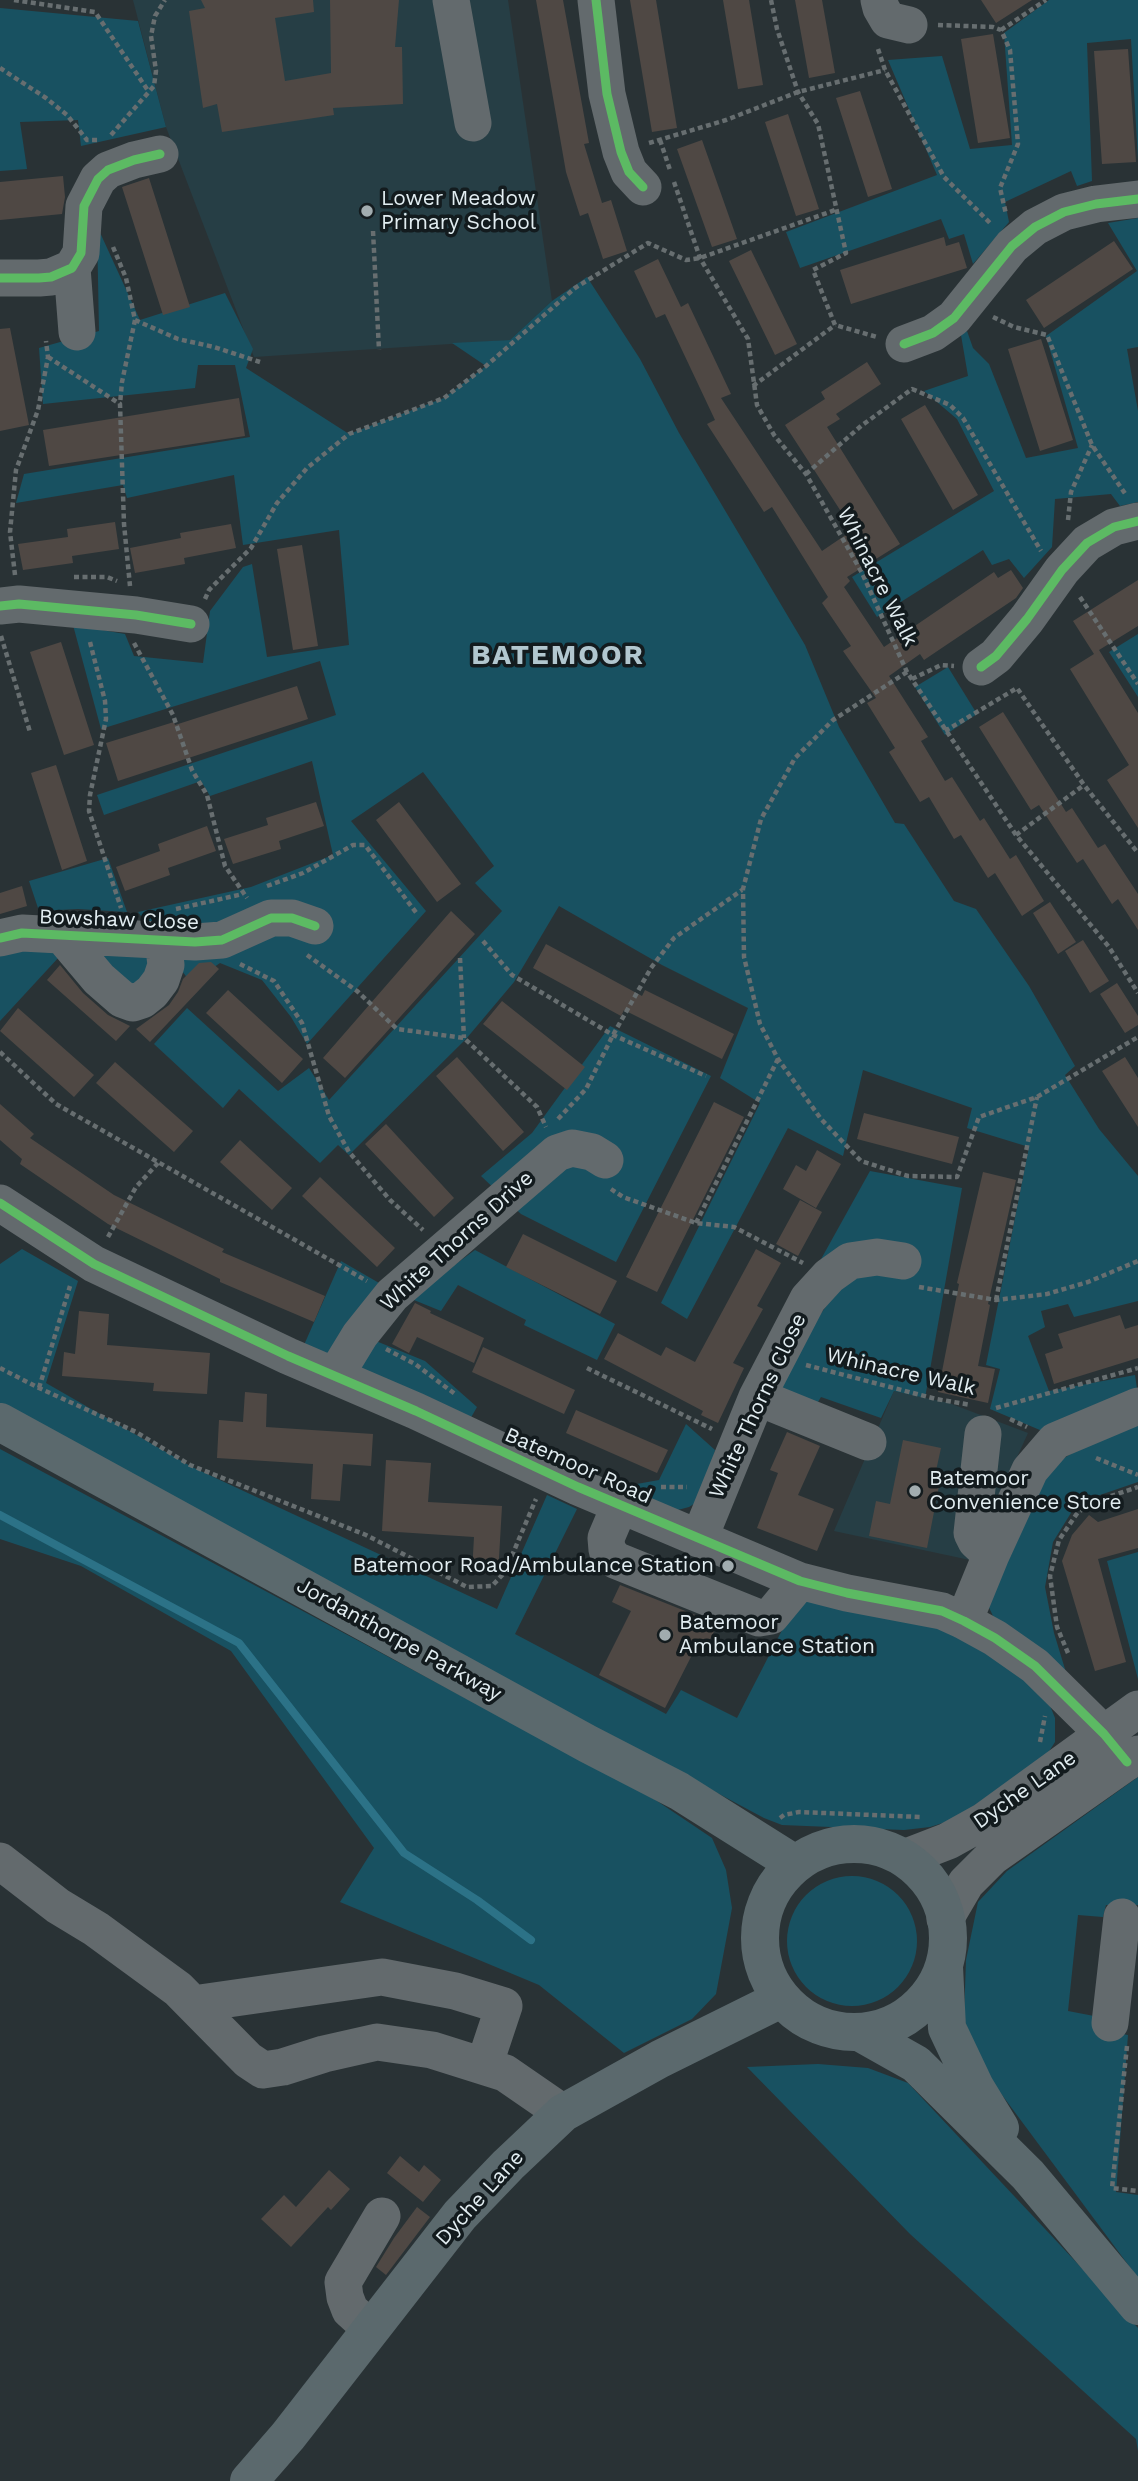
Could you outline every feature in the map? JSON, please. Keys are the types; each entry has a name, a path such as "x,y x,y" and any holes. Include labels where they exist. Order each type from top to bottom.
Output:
{"main road":[{"name":"Jordanthorpe Parkway","path":"0,1422 588,1744 679,1791 794,1864"},
{"path":"944,1967 929,1996 893,2025 862,2033 829,2030 813,2024 781,1999 765,1970 760,1928 769,1896 794,1864 824,1848 856,1843 873,1845 904,1858 926,1876 941,1902 949,1934 944,1967 947,2028 975,2087 1028,2175"},
{"name":"Dyche Lane","path":"248,2481 288,2436 460,2215 563,2113 660,2059 781,1999"},
{"path":"862,2033 916,2064 1028,2175 1138,2306"}],"street":[{"path":"451,0 473,124"},
{"path":"596,0 607,94 621,152 629,172 643,187"},
{"path":"61,331 72,268 81,253 84,206 98,179 108,170 160,154"},
{"path":"904,344 933,333 954,318 1012,246 1035,227 1064,212 1096,204 1138,199"},
{"path":"0,278 51,277 72,268"},
{"path":"981,667 996,656 1062,570 1087,543 1134,511"},
{"path":"6,614 82,611 136,615 191,624"},
{"name":"Bowshaw Close","path":"0,938 22,933 179,941 222,940 271,919 292,918 315,926"},
{"path":"61,934 99,979 122,999 133,1003 152,992 161,980 179,941"},
{"name":"White Thorns Drive","path":"335,1376 360,1335 392,1295 557,1153 572,1148 592,1152 603,1171"},
{"name":"Batemoor Road","path":"0,1203 87,1259 335,1376 620,1505 800,1581 942,1611 964,1621 995,1638 1035,1666 1104,1734 1133,1758"},
{"name":"White Thorns Close","path":"699,1539 757,1397 808,1299 829,1276 850,1261 877,1257 903,1261"},
{"path":"757,1397 868,1442"},
{"path":"964,1621 1030,1470 1055,1441 1138,1406"},
{"path":"984,1416 972,1533 976,1541 991,1555"},
{"path":"620,1505 606,1538 607,1550 615,1560 759,1618 771,1616 800,1581"},
{"name":"Dyche Lane","path":"904,1858 948,1841 984,1821 1138,1709"},
{"name":"Dyche Lane","path":"945,1919 966,1883 992,1857 1133,1758"},
{"path":"0,1861 58,1906 96,1929 178,1989 248,2060 262,2070 377,2042 432,2050 505,2073 563,2113"},
{"path":"1110,2022 1127,1971 1122,1917"},
{"path":"193,2004 382,1978 455,1991 505,2006 484,2066"},
{"path":"371,2329 350,2310 343,2282 382,2216"}],"path":[{"path":"14,0 95,12 149,92"},
{"path":"0,68 46,97 67,115 86,140 107,140 154,86 156,71 151,36 155,16 165,0"},
{"path":"771,0 777,29 798,92 818,124 838,209 846,253 813,270 835,325"},
{"path":"1001,30 1046,0"},
{"path":"892,15 1001,30 1010,50 1018,144 1000,188 1012,246 944,177 886,70 878,50 876,35 892,15"},
{"path":"621,152 726,120 798,92 886,70"},
{"path":"84,206 110,240 126,278 135,320 120,404"},
{"path":"191,624 209,590 251,548 285,495 307,468 349,434 444,398 486,366 575,288 649,243 686,260 700,258 838,209"},
{"path":"373,231 379,350"},
{"path":"969,299 989,315 1014,327 1047,335 1092,445 1134,511"},
{"path":"135,320 178,339 260,362"},
{"path":"835,325 904,344"},
{"path":"752,386 835,325"},
{"path":"30,732 6,614 10,532 16,470 38,410 48,357 61,331"},
{"path":"806,474 861,426 912,388 950,405 963,418 1045,559 1062,570 1138,684"},
{"path":"1062,570 1071,492 1092,445"},
{"path":"82,611 105,701 106,719 90,794 89,811 123,913"},
{"path":"908,672 833,720 795,758 761,819 743,889 744,957 760,1024 778,1059 821,1119 861,1161 908,1176 957,1177 979,1117 1037,1097 1138,1037"},
{"path":"945,731 1017,688 1084,785 1138,853"},
{"path":"1016,835 1084,785"},
{"path":"315,926 298,949 357,991 397,1029 464,1038 537,1107 548,1131 586,1089 651,968 674,938 743,889"},
{"path":"179,941 274,981 302,1023 329,1116 349,1153 390,1200 444,1250"},
{"path":"483,941 512,975 613,1035 706,1076"},
{"path":"460,958 464,1038"},
{"path":"0,1052 56,1104 392,1295"},
{"path":"696,1223 778,1059"},
{"path":"996,1300 1037,1097"},
{"path":"39,1388 87,1259 136,1187 158,1163"},
{"path":"603,1171 623,1197 696,1223 734,1227 829,1276"},
{"path":"903,1261 895,1283 996,1300 1047,1294 1088,1282 1138,1261"},
{"path":"0,1368 136,1432 190,1465 366,1535 467,1587 492,1586 505,1572 547,1473"},
{"path":"587,1368 737,1442"},
{"path":"1039,1747 1046,1710 1065,1696 1075,1669 1057,1628 1050,1576 1059,1540 1078,1512 1102,1499 1138,1487"},
{"path":"756,1840 784,1815 799,1812 918,1817 928,1815"},
{"path":"1110,2022 1130,2024 1112,2188 1138,2191"}],"shaded area":[{"name":"Lower Meadow Primary School","path":"133,0 508,0 552,301 510,340 254,357 166,127"},
{"path":"1049,0 1138,0 1138,160 1131,39 1087,43 1092,181 1077,186 1071,171 1005,202 1009,222 973,264 964,234 949,239 941,219 800,268 786,232 937,175 888,60 942,56 970,149 1012,145 1004,33"},
{"path":"0,8 138,21 166,127 81,146 78,120 20,122 27,169 0,171"},
{"path":"1138,218 1138,347 1127,349 1138,411 1138,502 1120,506 1111,494 1055,499 1052,547 1024,578 1009,559 992,565 983,550 877,617 852,577 994,491 957,419 924,391 968,376 961,335 967,331 973,348 989,364 1026,458 1078,448 1046,336 1137,271 1108,223"},
{"path":"97,226 140,320 225,293 253,349 246,368 349,434 444,398 486,366 452,343 510,340 552,301 587,277 640,359 679,433 805,645 839,727 895,823 904,824 954,901 976,909 1029,986 1075,1066 1065,1075 1099,1129 1138,1176 1138,1301 1074,1317 1068,1304 1041,1311 1045,1327 1028,1336 1049,1391 1135,1375 1138,1396 1047,1433 990,1409 1000,1369 986,1365 1029,1147 967,1128 972,1108 863,1070 843,1156 788,1128 687,1319 661,1303 760,1103 720,1078 748,1008 662,965 559,906 514,982 466,1039 349,1155 338,1145 320,1163 239,1089 223,1108 154,1044 187,1008 278,1091 309,1068 329,1100 502,911 475,883 494,866 423,772 351,821 426,911 307,1044 291,1017 262,980 220,963 191,983 138,912 251,887 333,855 312,761 210,796 201,781 104,815 97,795 336,715 320,661 101,729 73,625 125,634 134,656 203,663 210,611 243,567 252,564 267,657 349,645 339,530 243,545 234,475 127,498 123,485 16,503 24,474 250,437 235,365 198,365 195,388 43,404 39,348 99,331"},
{"path":"1138,634 1138,697 1109,652"},
{"path":"948,667 977,714 945,735 915,687"},
{"path":"108,858 127,912 78,909 39,911 29,881"},
{"path":"56,947 59,957 0,1021 0,952"},
{"path":"91,952 147,954 149,965 145,976 132,985"},
{"path":"610,1026 711,1076 616,1262 521,1214 481,1176 532,1133"},
{"path":"870,1171 962,1188 925,1398 894,1391 881,1418 821,1397 812,1412 779,1393 803,1339 841,1285 820,1261"},
{"path":"22,1249 78,1281 46,1383 192,1467 497,1609 547,1495 577,1509 515,1634 666,1714 681,1690 737,1718 799,1597 929,1620 986,1648 1045,1693 1055,1718 1055,1742 1046,1756 955,1819 930,1827 904,1830 782,1825 764,1818 0,1409 0,1264"},
{"path":"475,1250 615,1324 597,1360 524,1325 526,1320 458,1285 441,1311 409,1298"},
{"path":"341,1261 386,1287 371,1339 425,1361 477,1407 469,1421 304,1345"},
{"path":"894,1391 949,1403 1028,1433 970,1560 834,1531"},
{"path":"1138,1423 1138,1482 1097,1496 1074,1508 1053,1542 1045,1587 1054,1633 1068,1679 993,1616 986,1601 1033,1492 1061,1460 1104,1433"},
{"path":"686,1424 715,1450 705,1497 689,1507 674,1511 620,1487 659,1480"},
{"path":"0,1449 654,1799 712,1838 726,1870 732,1908 716,1994 692,2019 624,2053 539,1985 340,1902 374,1848 231,1651 81,1566 0,1539"},
{"path":"1138,1552 1138,1679 1107,1561"},
{"path":"1138,1777 1138,1905 1106,1905 1103,1917 1078,1915 1068,2011 1094,2016 1093,2029 1128,2035 1116,2192 1138,2195 1138,2278 982,2068 964,2019 966,1960 978,1902 1007,1871"},
{"path":"852,1876 877,1881 898,1895 912,1916 917,1941 912,1966 898,1987 877,2001 852,2006 827,2001 806,1987 792,1966 787,1941 792,1916 806,1895 827,1881"},
{"path":"818,2064 868,2068 908,2083 1138,2328 1138,2451 1136,2439 910,2234 747,2067"}],"building":[{"path":"201,0 313,0 314,12 275,18 285,81 331,73 330,0 399,0 395,47 402,47 403,104 333,108 334,115 222,132 217,104 203,108 189,11 205,8"},
{"path":"536,0 563,0 589,143 584,144 602,203 611,200 627,251 603,259 588,213 580,216 566,172"},
{"path":"630,0 656,0 677,128 652,132"},
{"path":"723,0 749,0 763,85 738,89"},
{"path":"795,0 822,0 835,73 809,78"},
{"path":"981,0 1032,0 996,23"},
{"path":"993,34 1010,138 978,143 961,39"},
{"path":"1128,49 1136,162 1102,164 1094,51"},
{"path":"860,91 892,189 868,197 836,98"},
{"path":"788,114 819,209 796,216 765,122"},
{"path":"702,140 737,239 712,247 677,149"},
{"path":"63,176 65,197 62,214 0,220 0,182"},
{"path":"149,178 190,307 163,315 122,187"},
{"path":"944,237 946,246 959,242 967,268 851,304 840,270"},
{"path":"1114,241 1133,269 1044,328 1026,300"},
{"path":"751,250 797,344 775,355 729,261"},
{"path":"658,259 681,307 688,303 731,394 721,398 822,551 853,530 785,425 825,399 821,392 867,362 881,384 836,414 840,419 827,427 900,544 847,577 850,581 844,587 884,647 994,572 998,578 1011,570 1023,588 1016,598 924,660 920,654 889,676 928,737 921,741 945,781 952,777 980,821 984,818 1010,859 1016,855 1044,901 1022,916 995,873 988,878 961,835 954,839 929,797 920,802 889,752 895,748 867,703 876,698 843,651 851,646 822,603 828,597 772,507 764,512 707,424 715,420 665,314 656,318 634,271"},
{"path":"10,328 29,425 0,431 0,329"},
{"path":"1041,339 1073,440 1040,451 1008,349"},
{"path":"239,398 245,436 49,466 43,430"},
{"path":"925,405 978,495 953,510 901,419"},
{"path":"115,522 119,549 72,556 73,563 23,570 18,544 68,537 67,529"},
{"path":"231,524 236,548 184,558 185,564 135,573 130,548 181,538 180,533"},
{"path":"302,545 318,646 293,650 277,549"},
{"path":"1138,580 1138,626 1099,650 1138,713 1138,828 1107,780 1129,765 1070,669 1094,654 1073,621"},
{"path":"61,642 94,745 64,755 30,652"},
{"path":"297,686 308,719 118,781 106,743 174,722 175,725"},
{"path":"1003,712 1066,812 1072,808 1098,848 1105,844 1138,894 1138,930 1118,899 1112,904 1083,859 1077,863 1039,805 1031,810 979,727"},
{"path":"56,765 87,861 62,870 31,773"},
{"path":"316,802 324,826 279,841 281,849 233,864 224,839 268,825 266,818"},
{"path":"399,802 461,884 437,902 376,820"},
{"path":"207,826 216,851 168,868 170,875 125,891 116,867 160,851 158,844"},
{"path":"22,886 27,906 0,914 0,893"},
{"path":"1050,902 1076,942 1058,954 1033,913"},
{"path":"451,911 475,934 345,1078 323,1058"},
{"path":"1083,940 1109,981 1090,993 1065,951"},
{"path":"546,944 642,996 645,990 734,1034 722,1059 624,1010 621,1016 533,968"},
{"path":"211,962 219,969 150,1042 136,1029 169,1005 183,979 199,963"},
{"path":"60,965 83,993 108,1015 130,1026 116,1041 47,980"},
{"path":"1117,983 1138,1016 1138,1025 1125,1033 1100,994"},
{"path":"228,990 303,1059 282,1083 206,1013"},
{"path":"502,1001 585,1067 567,1090 483,1024"},
{"path":"18,1008 94,1075 74,1097 0,1031"},
{"path":"457,1057 524,1132 503,1151 436,1076"},
{"path":"1125,1057 1138,1078 1138,1127 1102,1071"},
{"path":"115,1062 193,1131 174,1152 96,1083"},
{"path":"714,1102 744,1117 657,1292 626,1277"},
{"path":"0,1104 34,1134 30,1138 114,1195 224,1249 222,1252 325,1296 314,1322 220,1282 220,1279 108,1224 20,1164 22,1159 0,1140"},
{"path":"864,1113 959,1137 952,1164 857,1139"},
{"path":"386,1124 454,1198 434,1217 365,1144"},
{"path":"240,1140 292,1188 272,1210 220,1162"},
{"path":"817,1150 841,1164 816,1208 783,1189 796,1165 806,1171"},
{"path":"983,1172 1016,1180 988,1304 990,1305 978,1366 995,1369 988,1403 938,1392 959,1284 957,1283"},
{"path":"320,1177 395,1248 377,1267 302,1196"},
{"path":"800,1200 822,1212 798,1256 776,1244"},
{"path":"523,1234 617,1281 600,1314 506,1267"},
{"path":"756,1249 781,1263 757,1306 763,1309 733,1363 744,1368 718,1423 701,1415 703,1411 604,1359 618,1333 661,1356 666,1347 695,1362"},
{"path":"415,1303 431,1311 430,1313 484,1338 474,1363 417,1337 409,1353 392,1344"},
{"path":"79,1311 109,1314 107,1345 210,1353 207,1394 153,1391 154,1383 62,1376 64,1352 75,1354"},
{"path":"1120,1315 1125,1329 1138,1325 1138,1358 1054,1384 1045,1354 1063,1348 1058,1334"},
{"path":"483,1347 575,1390 564,1414 472,1372"},
{"path":"245,1392 267,1394 266,1427 373,1434 371,1466 343,1464 340,1501 311,1499 313,1464 217,1458 219,1420 243,1422"},
{"path":"576,1410 668,1450 657,1473 566,1433"},
{"path":"787,1432 820,1446 798,1495 834,1509 817,1551 757,1528 778,1473 770,1470"},
{"name":"Batemoor Convenience Store","path":"903,1440 941,1448 934,1480 940,1481 927,1548 869,1536 876,1501 890,1504"},
{"path":"386,1460 431,1463 428,1502 502,1506 498,1575 472,1573 474,1537 382,1531"},
{"path":"1138,1509 1138,1548 1098,1559 1126,1662 1095,1671 1062,1561 1072,1535 1089,1515 1098,1522"},
{"name":"Batemoor Ambulance Station","path":"620,1585 718,1624 704,1651 696,1647 665,1708 599,1675 631,1611 612,1602"},
{"path":"400,2156 419,2172 424,2165 441,2180 423,2202 387,2173"},
{"path":"329,2170 350,2189 331,2210 328,2207 291,2247 261,2219 284,2195 296,2207"},
{"path":"417,2207 430,2217 386,2275 376,2267"}],"waterway":[{"path":"0,1515 239,1643 404,1853 477,1900 531,1940"}],"cycle path":[{"path":"596,0 607,94 621,152 629,172 643,187"},
{"path":"0,278 51,277 72,268 81,253 84,206 98,179 108,170 160,154"},
{"path":"904,344 933,333 954,318 1012,246 1035,227 1064,212 1096,204 1138,199"},
{"path":"981,667 996,656 1062,570 1087,543 1114,527 1138,521"},
{"path":"0,606 19,604 136,615 191,624"},
{"path":"0,938 22,933 195,942 222,940 271,918 292,918 315,926"},
{"path":"0,1203 94,1264 288,1356 416,1411 578,1487 800,1581 942,1611 964,1621 995,1638 1035,1666 1104,1734 1127,1762"}],"place":[{"name":"Lower Meadow Primary School","path":"367,211"},
{"name":"Batemoor Convenience Store","path":"915,1491"},
{"name":"Batemoor Road/Ambulance Station","path":"728,1566"},
{"name":"Batemoor Ambulance Station","path":"665,1635"}],"district":[{"name":"BATEMOOR","path":"558,656"}]}
